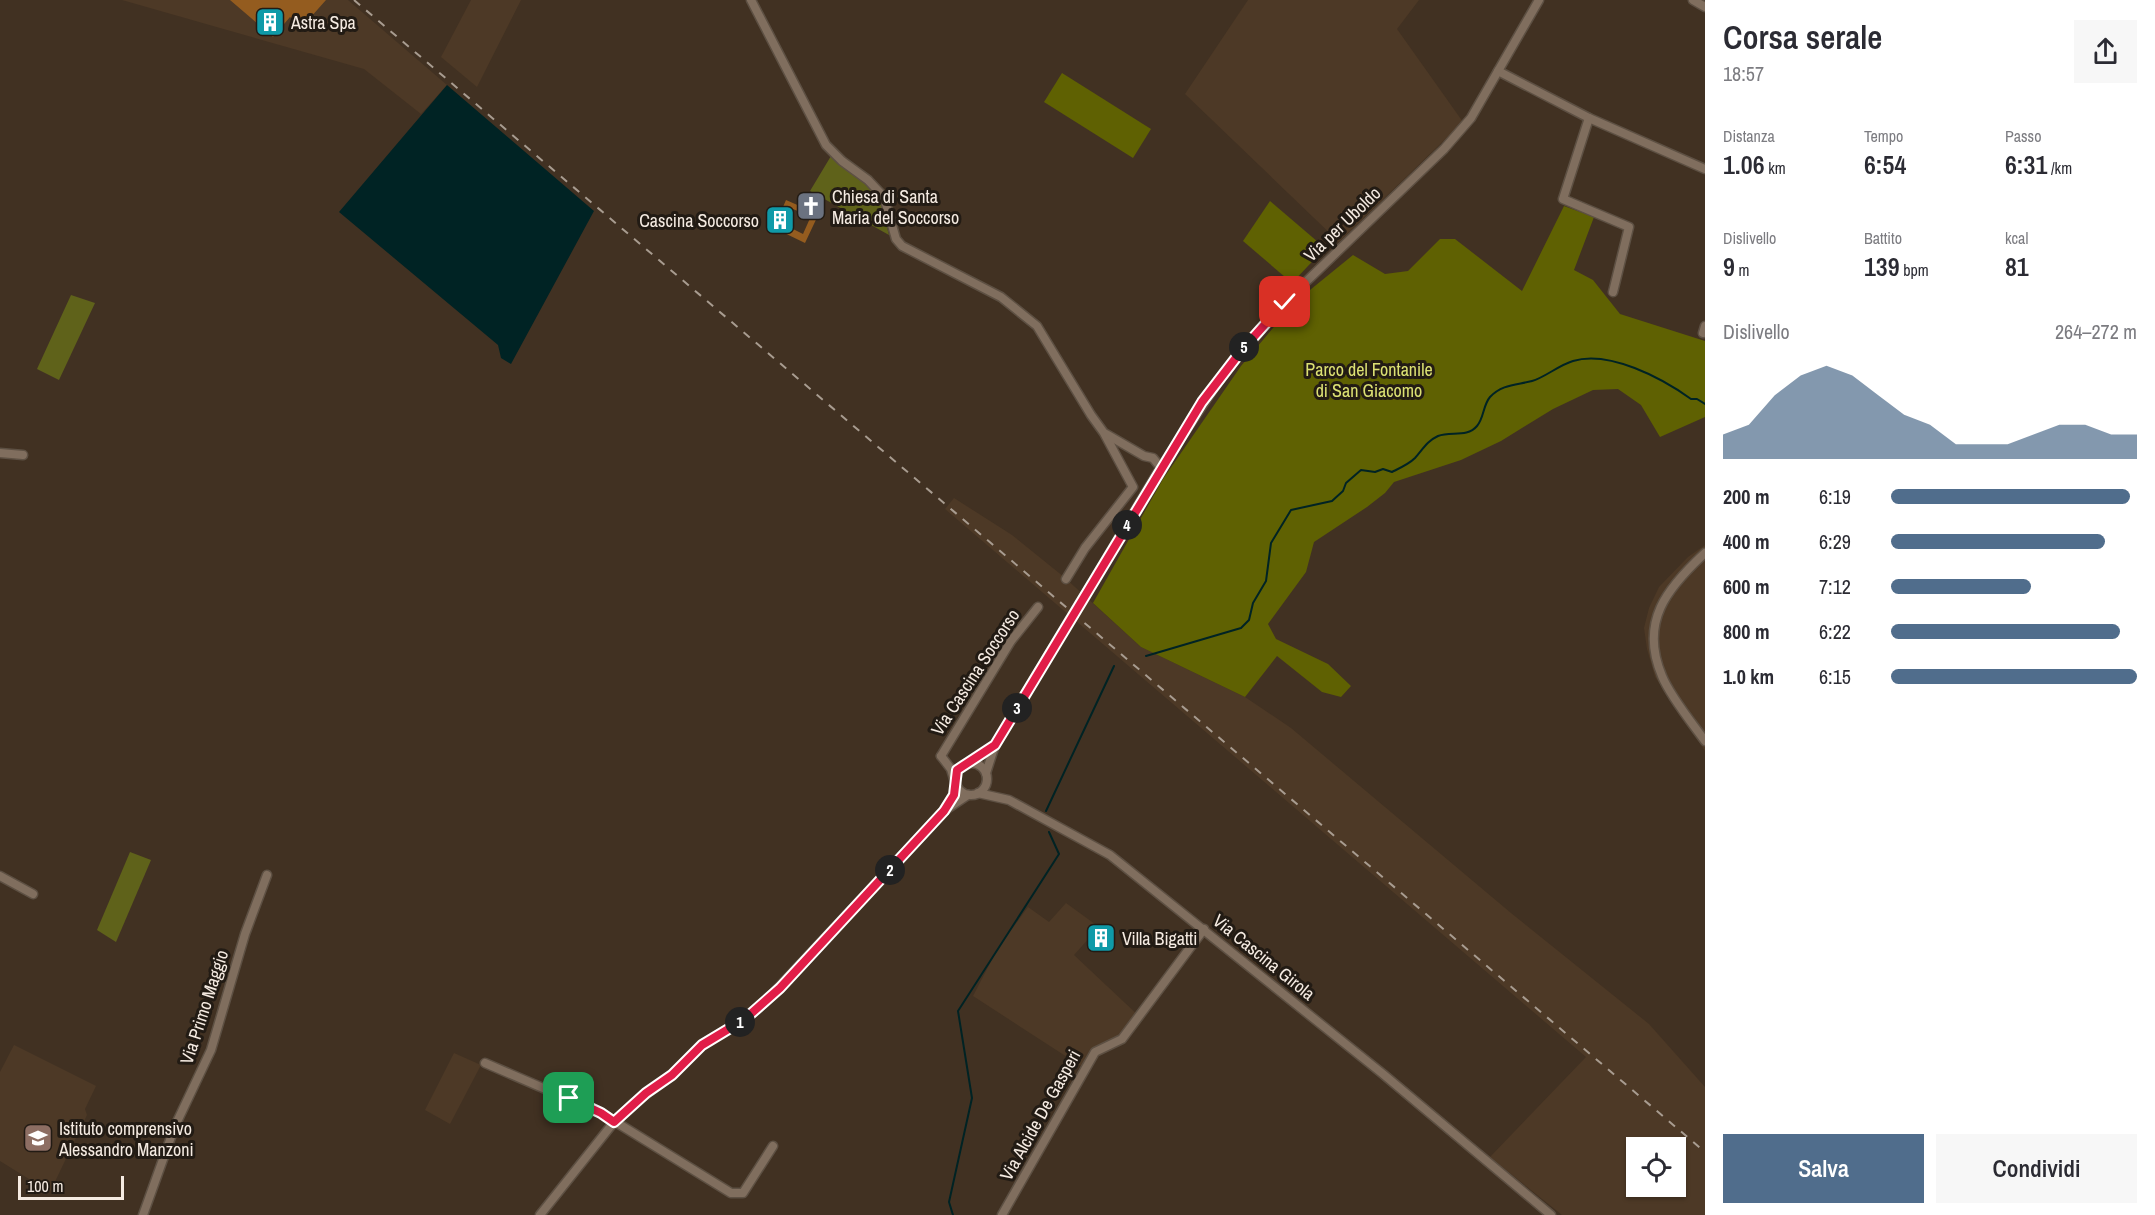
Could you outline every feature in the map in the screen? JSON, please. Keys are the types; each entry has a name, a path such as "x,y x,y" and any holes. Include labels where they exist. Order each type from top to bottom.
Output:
{"street":[{"path":"751,0 826,145 842,161 868,180 884,197 898,242 913,253 1001,297 1037,326 1104,433 1133,487 1085,548 1066,579"},
{"name":"Via per Uboldo","path":"995,745 1202,402 1250,340 1294,293 1444,149 1471,118 1539,0"},
{"path":"1693,0 1705,7"},
{"path":"1498,71 1589,118 1705,169"},
{"path":"1589,118 1563,199 1629,227 1613,291"},
{"path":"1104,433 1144,456 1153,458 1161,468"},
{"path":"0,453 23,455"},
{"path":"1705,553 1665,596 1654,620 1653,643 1662,677 1705,741"},
{"name":"Via Cascina Soccorso","path":"941,756 1011,641 1038,607"},
{"path":"540,1215 614,1122 646,1093 672,1075 702,1045 745,1019 772,995 944,811 954,795 957,770 995,745"},
{"path":"944,811 968,795 978,793 985,786 995,745"},
{"name":"Via Cascina Soccorso","path":"941,756 966,763"},
{"name":"Via Cascina Soccorso","path":"941,756 951,769 955,782"},
{"path":"966,763 977,764 987,775"},
{"name":"Via Cascina Girola","path":"987,775 994,788 1009,800 1110,855 1375,1067 1551,1215"},
{"path":"955,782 968,795"},
{"name":"Via Cascina Girola","path":"978,793 1009,800"},
{"name":"Via Primo Maggio","path":"143,1215 175,1126 211,1050 245,934 267,875"},
{"path":"0,876 33,894"},
{"name":"Via Alcide De Gasperi","path":"1002,1215 1095,1052 1122,1039 1204,930"},
{"path":"484,1063 585,1105 737,1194 746,1190 773,1146"}],"shaded area":[{"path":"122,0 348,0 447,85 421,114 364,69"},
{"path":"471,0 521,0 477,87 441,57"},
{"path":"1248,0 1419,0 1397,29 1463,122 1339,242 1185,94"},
{"path":"831,156 860,175 872,187 882,205 889,235 810,191"},
{"path":"71,295 95,303 59,380 37,369"},
{"path":"954,498 1012,535 1064,577 1141,647 1245,697 1291,728 1511,913 1649,1024 1705,1087 1705,1215 1562,1215 1490,1157 1586,1057 945,509"},
{"path":"1705,545 1705,751 1655,677 1644,628 1649,608 1659,587 1688,557"},
{"path":"130,852 151,860 116,942 97,930"},
{"path":"1066,903 1099,927 1074,955 1141,1018 1084,1068 973,996 998,948 1028,907 1049,922"},
{"name":"Istituto comprensivo Alessandro Manzoni","path":"14,1045 96,1086 85,1109 87,1115 50,1192 0,1161 0,1072"},
{"path":"454,1053 481,1065 450,1124 425,1110"}],"green space":[{"path":"1062,73 1151,129 1133,158 1044,102"},
{"path":"1270,201 1325,248 1292,283 1243,241"},
{"name":"Parco del Fontanile di San Giacomo","path":"1564,206 1594,217 1574,270 1593,280 1620,314 1705,341 1705,417 1660,437 1641,405 1618,389 1593,390 1553,409 1501,441 1461,460 1394,482 1385,493 1367,507 1314,542 1306,572 1268,624 1276,639 1328,664 1351,686 1341,697 1322,692 1277,656 1245,697 1141,647 1093,603 1163,479 1241,366 1294,303 1353,255 1385,274 1408,271 1440,239 1455,239 1522,291"}],"water":[{"path":"447,85 594,211 511,364 501,358 498,345 339,212"}],"building":[{"name":"Astra Spa","path":"230,0 326,0 302,27 290,17 273,37"},
{"name":"Cascina Soccorso","path":"806,199 819,205 821,209 805,243 774,228 786,200 802,207","holes":["790,208 811,216 803,234 783,224"]},
{"name":"Villa Bigatti","path":"1099,927 1111,938 1102,947 1090,937"}],"waterway":[{"path":"1146,656 1241,628 1249,620 1253,603 1266,581 1271,543 1291,510 1332,501 1343,491 1346,483 1361,470 1375,472 1383,469 1392,472 1398,469 1413,460 1428,443 1438,436 1473,430 1479,423 1490,397 1505,387 1537,379 1573,361 1603,359 1635,368 1691,399 1697,399 1705,404"},
{"path":"1046,811 1114,666"},
{"path":"953,1215 949,1202 972,1098 958,1011 1059,854 1049,832"}],"railway":[{"path":"354,0 1705,1152"}],"place":[{"name":"Astra Spa","path":"270,22"},
{"name":"Chiesa di Santa Maria del Soccorso","path":"811,206"},
{"name":"Cascina Soccorso","path":"780,220"},
{"name":"Villa Bigatti","path":"1101,938"},
{"name":"Istituto comprensivo Alessandro Manzoni","path":"38,1138"}],"route":[{"path":"569,1098 609,1117 614,1122 634,1102 677,1071 694,1051 745,1019 780,988 944,811 954,795 957,770 995,745 1202,402 1242,350 1285,302"}]}
